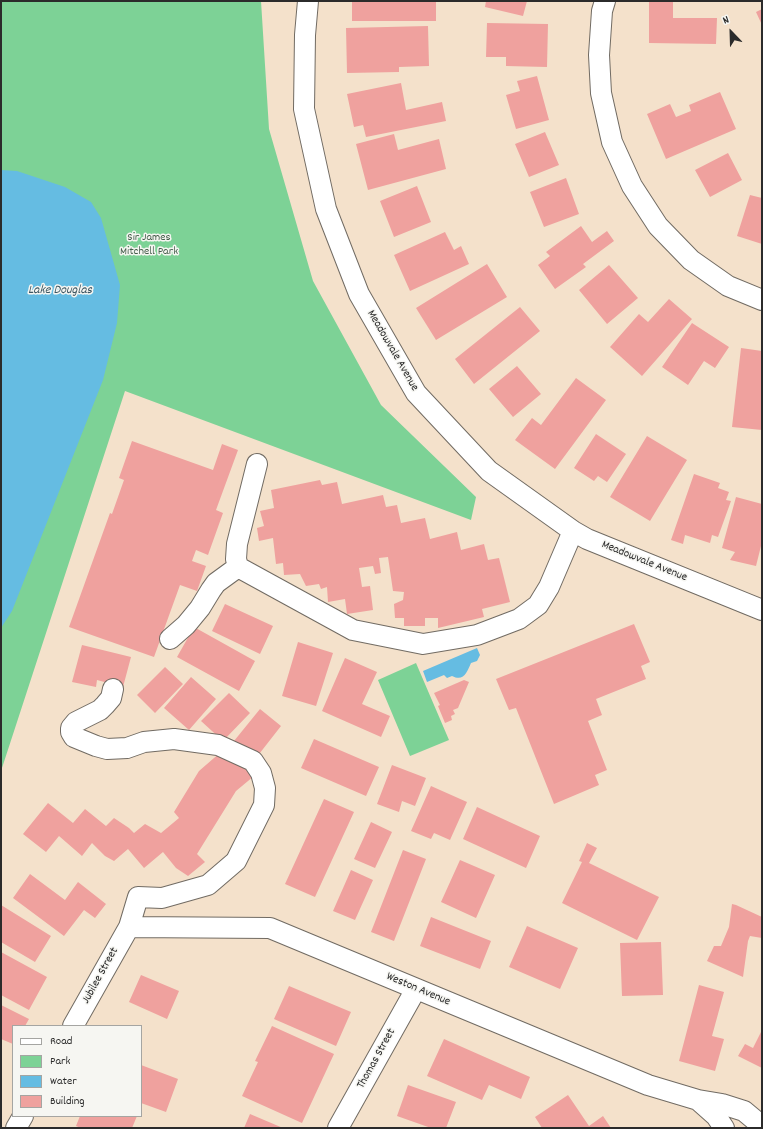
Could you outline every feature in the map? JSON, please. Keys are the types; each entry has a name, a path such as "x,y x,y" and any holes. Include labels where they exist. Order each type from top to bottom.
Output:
{"street":[{"name":"Meadowvale Avenue","path":"308,1 305,35 304,109 326,209 359,294 416,393 489,472 573,532 587,540 762,610"},
{"path":"605,1 602,12 599,55 601,93 612,142 632,186 658,226 691,260 728,286 762,300"},
{"path":"257,464 237,544 236,559 238,567 353,630 422,644 477,635 519,619 538,605 549,587 573,532"},
{"path":"170,639 186,625 200,608 216,583 238,567"},
{"name":"Jubilee Street","path":"74,1025 129,926 138,897 162,898 208,885 236,861 264,805 265,788 261,773 252,762 218,745 174,739 144,742 127,748 107,749 74,737 71,732 71,728 76,722 100,710 111,698 113,689"},
{"name":"Weston Avenue","path":"129,926 270,928 648,1086 698,1100 722,1104 744,1111 762,1128"},
{"name":"Thomas Street","path":"338,1128 416,989"},
{"name":"Weston Avenue","path":"698,1100 716,1116 724,1128"},
{"path":"16,1128 22,1117"}],"green space":[{"name":"Sir James Mitchell Park","path":"1,1 261,1 269,129 313,281 381,405 476,497 471,520 125,391 1,771"},
{"path":"416,663 449,740 410,756 378,680"}],"water":[{"name":"Lake Douglas","path":"1,170 17,171 65,187 91,202 101,218 120,285 117,323 103,380 12,611 1,628"},
{"path":"477,648 480,655 477,661 471,663 466,673 462,677 456,678 452,676 447,678 444,675 427,682 423,671"}],"building":[{"path":"352,1 436,1 436,21 352,21"},
{"path":"486,1 527,1 523,16 485,7"},
{"path":"649,1 673,1 673,18 717,18 716,44 649,43"},
{"path":"762,9 762,25 756,12"},
{"path":"487,23 548,24 547,67 506,66 506,57 486,57"},
{"path":"428,26 429,66 399,67 399,72 347,73 346,28"},
{"path":"537,76 549,120 516,129 506,95 520,91 517,81"},
{"path":"401,83 406,110 442,102 446,121 366,137 363,125 354,127 347,94"},
{"path":"720,92 736,129 666,159 647,114 670,104 676,117 691,111 689,105"},
{"path":"545,132 559,165 529,177 515,144"},
{"path":"394,134 398,150 439,139 446,169 368,190 356,144"},
{"path":"728,153 742,180 710,197 695,170"},
{"path":"566,178 579,214 544,227 530,192"},
{"path":"417,186 431,222 394,237 380,201"},
{"path":"750,195 762,198 762,244 737,236"},
{"path":"581,226 592,242 607,231 614,241 583,264 586,267 555,289 538,265 550,256 546,252"},
{"path":"445,232 454,250 461,246 469,264 410,291 394,255"},
{"path":"487,264 507,297 436,340 416,308"},
{"path":"609,265 638,298 607,324 579,290"},
{"path":"669,299 692,319 642,376 610,347 639,314 648,322"},
{"path":"520,307 540,331 474,384 455,359"},
{"path":"692,323 729,347 715,368 704,361 688,385 662,367"},
{"path":"741,348 762,351 762,430 732,427"},
{"path":"517,366 541,394 513,417 489,389"},
{"path":"576,378 606,400 555,469 515,440 532,418 541,425"},
{"path":"596,434 626,454 607,482 598,476 594,481 574,468"},
{"path":"647,436 687,460 650,521 610,497"},
{"path":"132,441 213,470 222,444 238,450 216,510 223,513 208,555 196,550 192,561 206,566 197,591 180,585 154,657 69,627 110,513 112,514 124,480 119,478"},
{"path":"694,474 720,483 718,488 729,492 726,500 731,501 718,537 712,535 710,543 685,535 683,544 671,540"},
{"path":"320,480 322,485 337,482 342,504 383,495 386,507 397,505 401,523 425,518 430,539 457,532 461,550 484,544 488,560 499,558 510,602 482,609 484,617 438,628 438,618 425,618 425,626 404,626 404,618 395,618 394,604 403,600 404,592 393,591 388,557 379,558 381,573 375,574 373,566 359,568 362,587 370,586 373,610 347,614 345,599 328,602 327,587 321,589 319,584 306,586 300,574 284,575 283,563 276,564 273,538 259,541 257,528 264,526 260,511 274,508 271,490"},
{"path":"736,497 762,504 762,542 756,566 730,560 735,552 722,548"},
{"path":"225,604 273,626 260,654 212,631"},
{"path":"634,624 650,662 641,666 646,679 596,699 602,715 588,721 607,770 595,775 599,785 554,804 516,708 509,710 496,679"},
{"path":"194,627 255,661 239,691 177,657"},
{"path":"298,642 333,653 316,706 282,696"},
{"path":"82,645 131,657 123,687 97,680 96,687 72,682"},
{"path":"345,658 377,672 362,704 390,716 381,737 322,711"},
{"path":"165,667 183,684 155,713 137,695"},
{"path":"191,677 216,699 189,730 164,708"},
{"path":"464,680 469,682 458,708 453,710 455,714 451,716 452,720 445,723 438,706 440,705 434,693"},
{"path":"229,693 250,713 223,741 201,721"},
{"path":"260,709 281,726 256,758 234,741"},
{"path":"314,739 379,767 366,796 301,768"},
{"path":"229,745 254,776 236,791 197,854 205,862 188,876 176,868 163,852 144,868 128,849 114,861 105,856 92,843 82,856 59,836 46,852 23,834 48,803 73,823 85,809 106,826 114,818 134,833 145,824 161,833 179,818 174,812 199,771"},
{"path":"392,765 426,778 415,806 402,801 399,812 377,804"},
{"path":"431,786 467,802 450,840 434,833 431,839 411,831"},
{"path":"324,799 354,812 315,897 285,884"},
{"path":"477,807 540,836 526,868 463,839"},
{"path":"371,822 392,832 375,868 354,859"},
{"path":"587,843 597,848 589,863 659,897 637,940 562,903 582,862 579,861"},
{"path":"403,850 426,859 394,941 371,932"},
{"path":"460,860 495,875 476,918 441,902"},
{"path":"351,870 373,880 355,920 333,911"},
{"path":"30,874 65,900 78,882 106,904 95,918 84,910 64,936 13,898"},
{"path":"732,904 762,917 762,938 750,936 743,977 707,961 714,946 721,946 729,927"},
{"path":"1,905 51,936 35,962 1,942"},
{"path":"431,917 491,941 480,969 420,946"},
{"path":"527,926 578,948 560,989 509,967"},
{"path":"661,942 663,995 622,996 620,943"},
{"path":"1,952 47,977 29,1010 1,995"},
{"path":"141,975 179,991 167,1019 129,1002"},
{"path":"699,985 724,992 712,1036 724,1039 715,1071 679,1061"},
{"path":"289,986 351,1012 336,1046 274,1019"},
{"path":"1,1005 29,1019 26,1025 12,1025 12,1044 1,1039"},
{"path":"272,1026 334,1054 302,1123 242,1096 258,1062 255,1061"},
{"path":"762,1030 762,1068 738,1056 745,1044 753,1048"},
{"path":"444,1039 530,1077 521,1099 489,1085 482,1100 427,1076"},
{"path":"142,1065 178,1079 166,1112 142,1103"},
{"path":"408,1085 456,1102 446,1128 431,1128 397,1116"},
{"path":"568,1095 589,1126 603,1116 611,1128 542,1128 535,1117"},
{"path":"250,1114 283,1128 244,1128"},
{"path":"80,1117 137,1117 132,1128 81,1128 76,1126"}]}
